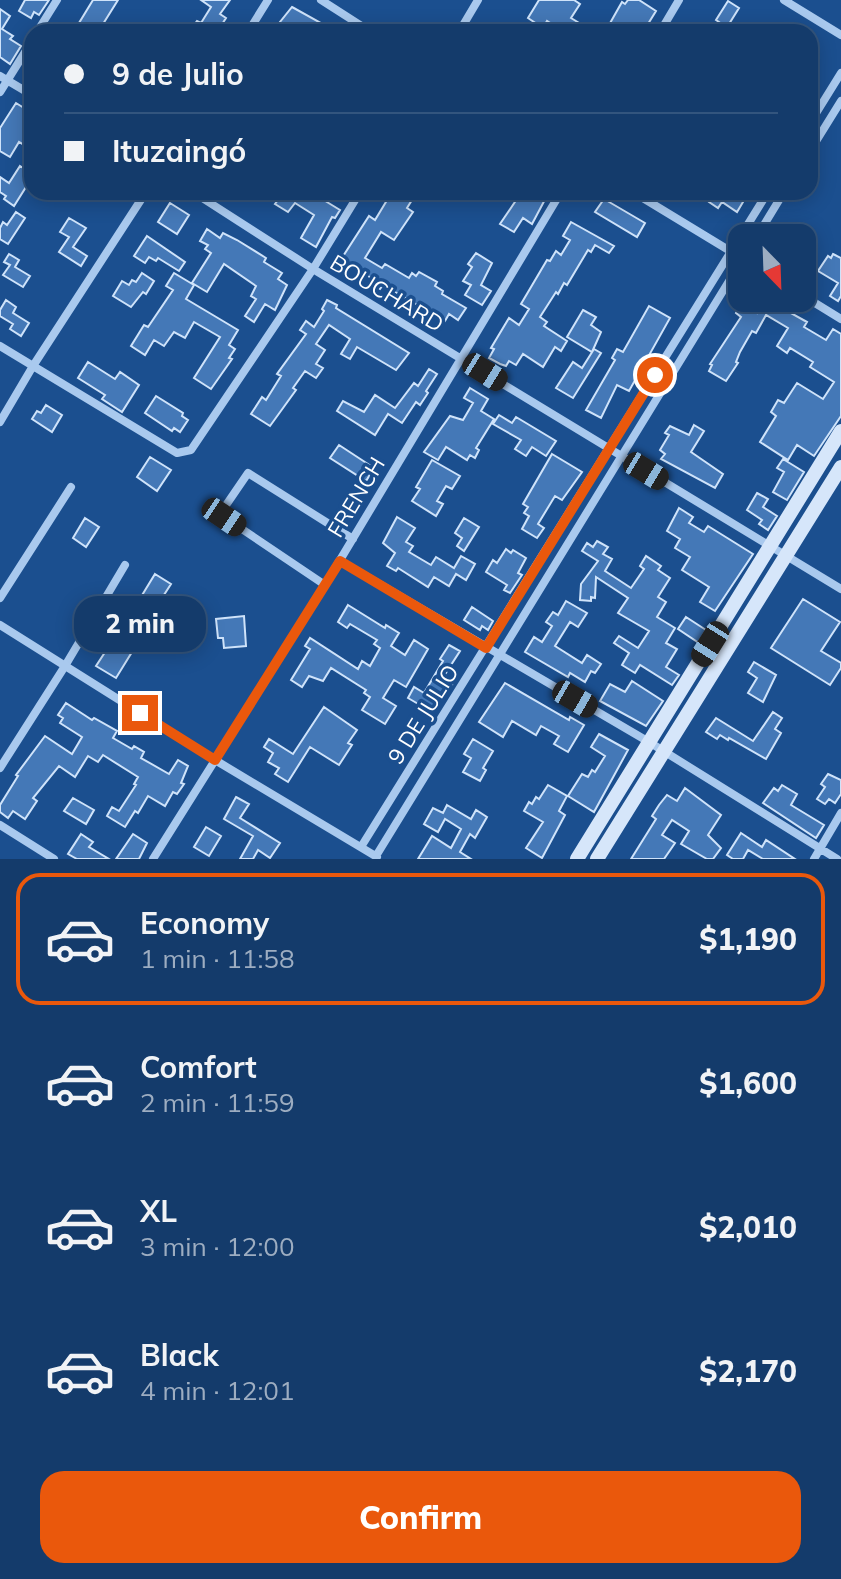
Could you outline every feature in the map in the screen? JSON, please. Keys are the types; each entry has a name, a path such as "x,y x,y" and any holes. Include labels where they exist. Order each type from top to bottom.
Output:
{"main road":[{"path":"577,859 841,431"},
{"path":"597,859 841,467"}],"street":[{"path":"42,24 57,0"},
{"path":"253,24 268,0"},
{"path":"321,0 358,24"},
{"path":"464,24 478,0"},
{"path":"665,24 679,0"},
{"path":"784,0 841,35"},
{"path":"0,92 4,78 24,52"},
{"path":"818,110 841,73"},
{"path":"4,78 24,90"},
{"path":"818,138 841,101"},
{"path":"0,422 141,200"},
{"name":"BOUCHARD","path":"205,200 313,269 841,589"},
{"path":"0,346 177,453 191,450 313,269 355,200"},
{"name":"FRENCH","path":"153,859 340,561 556,200"},
{"path":"646,200 728,249"},
{"name":"9 DE JULIO","path":"748,224 763,200"},
{"path":"765,224 779,200"},
{"name":"9 DE JULIO","path":"361,847 728,256"},
{"name":"9 DE JULIO","path":"378,858 728,283"},
{"path":"816,304 841,319"},
{"path":"325,585 224,517 222,511 248,473 353,539"},
{"path":"0,598 71,487"},
{"path":"340,561 649,742 837,859"},
{"path":"0,768 125,565"},
{"path":"0,625 378,858"},
{"path":"814,859 841,813"},
{"path":"0,825 54,859"}],"building":[{"path":"25,0 49,0 39,15 34,12 31,18 19,11"},
{"path":"93,0 118,0 103,24 79,23"},
{"path":"201,0 230,0 220,14 226,18 222,24 195,24 197,21 201,23 211,7"},
{"path":"539,0 574,0 580,4 571,18 581,24 552,24 547,21 537,24 528,18"},
{"path":"628,0 639,0 656,11 648,24 610,24 622,2 625,4"},
{"path":"728,1 739,8 729,24 718,24 716,20"},
{"path":"292,7 321,23 320,24 278,24"},
{"path":"0,9 10,16 2,29 21,46 10,64 0,57"},
{"path":"16,103 24,108 24,145 19,142 10,157 0,151 0,128"},
{"path":"20,166 24,169 24,190 14,206 0,192 0,177 9,183"},
{"path":"278,200 324,200 340,210 335,218 332,217 316,247 301,238 314,215 295,203 288,212 275,204"},
{"path":"387,200 412,200 407,208 413,212 394,240 381,232 365,258 382,268 385,264 409,278 412,273 416,276 419,272 437,282 435,286 443,291 442,294 466,308 458,320 449,314 445,321 383,285 380,289 372,284 375,280 350,266 348,270 338,264 369,216 375,220"},
{"path":"516,200 545,200 532,224 523,218 514,232 500,224"},
{"path":"606,200 645,223 637,237 595,212"},
{"path":"744,200 737,212 722,202 718,208 709,202"},
{"path":"170,203 189,215 177,234 158,222"},
{"path":"16,212 25,218 8,244 0,239 0,228 3,222 7,225"},
{"path":"69,218 86,228 73,247 87,256 81,266 59,252 69,237 60,232"},
{"path":"571,222 614,246 609,253 595,245 591,252 588,250 567,285 564,283 558,294 556,292 540,317 547,322 544,326 567,341 561,351 555,347 543,367 523,354 516,365 509,361 506,366 489,358 494,349 491,348 509,318 519,325 529,309 521,304 547,260 550,261 556,251 561,255 570,240 563,236"},
{"path":"207,229 220,238 223,233 237,240 266,258 264,262 282,273 278,279 287,285 275,310 265,304 254,322 245,316 256,299 251,296 256,286 224,264 207,292 192,283 211,253 205,249 208,245 200,241"},
{"path":"147,236 185,262 179,271 158,258 156,261 149,257 145,263 134,256"},
{"path":"476,253 492,263 481,285 491,291 482,305 465,295 471,285 463,281 472,267 468,264"},
{"path":"9,254 19,260 15,267 30,276 23,287 3,275 10,265 4,262"},
{"path":"833,254 841,258 841,296 838,301 830,296 838,283 818,271 828,256 831,258"},
{"path":"142,273 154,281 146,294 143,292 131,307 113,296 122,281 129,285 132,280 136,282"},
{"path":"174,273 194,285 186,299 238,330 229,345 235,349 229,358 232,359 211,389 194,378 220,337 194,322 185,338 174,332 164,346 154,340 145,355 131,346 173,290 166,286"},
{"path":"6,300 16,307 13,313 29,323 21,336 10,329 13,324 0,316"},
{"path":"327,300 409,353 396,370 357,347 350,359 341,354 350,339 329,325 316,344 325,350 316,364 323,368 316,378 305,371 293,388 296,390 270,426 251,414 262,397 266,400 281,376 277,374 306,334 300,330 306,321 314,327"},
{"path":"649,306 670,318 629,391 617,385 601,418 586,410 615,360 612,358 617,349 623,352"},
{"path":"583,310 596,317 591,325 601,332 592,352 567,337"},
{"path":"737,312 789,312 807,322 804,327 826,340 833,329 841,334 841,416 814,456 797,445 788,460 760,442 776,416 771,412 778,400 784,403 797,383 823,399 834,382 810,367 813,362 790,348 787,353 777,346 788,328 766,315 756,333 752,331 726,381 709,371 710,364 741,317"},
{"path":"594,349 601,353 573,398 556,388 573,362 582,368"},
{"path":"88,362 115,379 120,372 139,385 122,412 102,399 105,395 78,378"},
{"path":"429,369 437,374 426,391 428,393 420,405 416,402 402,423 388,414 375,435 337,411 343,401 364,412 375,395 395,408 414,383 418,386"},
{"path":"470,388 488,399 481,411 494,419 476,448 479,450 475,458 470,455 467,460 446,447 438,460 424,452 450,416 463,420 473,403 464,398"},
{"path":"156,396 183,413 182,416 188,420 180,432 174,428 172,431 145,413"},
{"path":"46,405 62,415 52,432 32,419"},
{"path":"499,415 512,423 516,417 556,441 546,456 532,447 526,456 515,449 521,440 493,424"},
{"path":"694,425 704,431 691,452 723,474 715,488 661,459 665,454 660,450 669,435 665,433 670,426 689,435"},
{"path":"339,445 374,468 366,481 330,458"},
{"path":"552,454 582,472 562,500 555,496 538,524 544,528 537,538 522,529 529,516 524,513 528,507 523,504"},
{"path":"150,457 171,470 157,491 137,477"},
{"path":"783,459 804,472 787,500 773,492 784,472 777,468"},
{"path":"432,460 460,476 452,489 446,486 437,501 443,504 436,516 412,501 420,489 416,487"},
{"path":"757,493 768,499 763,507 777,516 768,530 759,524 762,520 747,510"},
{"path":"679,508 693,517 689,523 704,532 708,526 753,554 715,611 700,602 709,587 682,570 690,557 675,548 680,539 667,531"},
{"path":"397,517 415,528 406,542 413,546 409,552 431,565 436,557 454,568 461,556 475,564 466,580 456,574 449,586 434,577 428,587 398,568 396,571 387,566 395,553 383,543"},
{"path":"85,518 99,527 86,547 73,538"},
{"path":"464,518 479,527 464,551 457,546 462,538 455,533"},
{"path":"597,541 608,547 603,554 612,559 605,571 631,588 644,569 640,566 646,556 661,566 658,570 670,578 658,597 666,602 657,617 675,628 666,643 677,649 666,667 679,675 672,685 640,665 635,673 622,665 629,653 614,643 619,636 638,648 649,631 618,613 628,598 596,577 595,598 591,597 591,601 580,600 581,584 598,561 582,551 587,543 593,547"},
{"path":"506,549 526,558 518,573 522,575 510,593 504,590 507,585 486,572 493,560 497,563"},
{"path":"155,574 171,584 138,635 119,623 129,608 133,610"},
{"path":"803,599 840,622 821,651 841,663 830,685 771,648"},
{"path":"566,601 587,613 578,627 570,622 555,646 582,663 587,655 601,664 595,673 591,671 585,682 570,673 568,677 525,652 534,637 542,642 552,626 546,622 553,612 558,615"},
{"path":"348,605 399,633 391,646 405,655 414,640 428,649 406,687 394,680 383,698 396,706 385,724 362,710 370,697 364,693 366,690 331,668 323,681 309,676 302,687 291,680 310,649 305,646 310,638 358,669 362,661 370,666 380,648 374,644 377,640 350,624 347,628 338,622"},
{"path":"472,607 493,621 488,630 482,626 480,630 464,620"},
{"path":"244,616 246,646 224,648 223,638 218,638 216,619"},
{"path":"686,617 706,630 699,643 678,629"},
{"path":"113,640 132,652 116,678 96,666"},
{"path":"449,645 460,651 442,679 452,685 432,712 408,698 414,687 424,693"},
{"path":"754,662 776,675 763,702 748,693 757,678 748,672"},
{"path":"632,681 663,701 646,726 600,701 610,684 625,692"},
{"path":"505,683 569,720 570,717 584,725 568,752 554,744 559,736 541,726 536,735 512,721 503,737 479,722"},
{"path":"66,703 117,731 113,738 144,752 141,758 169,774 178,760 188,766 181,783 184,784 177,794 173,792 165,806 148,796 125,827 107,816 112,807 119,811 138,777 103,755 98,762 88,756 75,777 59,766 33,798 37,801 25,819 13,811 8,818 0,812 0,805 16,775 45,736 72,754 82,737 60,723 63,718 58,715"},
{"path":"324,707 357,730 348,743 352,745 339,765 310,747 288,782 275,774 279,768 268,762 273,753 264,747 269,739 293,754"},
{"path":"773,712 782,718 775,729 781,733 766,759 729,738 720,735 717,739 706,732 716,718 753,741"},
{"path":"599,734 628,750 594,812 568,796 582,774 588,777 592,770 595,772 605,756 591,747"},
{"path":"473,739 493,751 483,768 486,770 480,781 463,772 471,758 464,754"},
{"path":"828,774 841,780 841,794 835,803 829,799 825,804 817,799 825,787 821,784"},
{"path":"548,785 567,796 559,811 565,815 542,858 526,848 543,822 524,811 529,802 532,804 536,797 539,799"},
{"path":"782,785 797,794 791,805 824,825 816,838 763,803 774,788 778,791"},
{"path":"685,788 721,815 708,835 721,848 713,859 707,859 681,844 689,831 672,820 662,835 675,843 664,859 631,859 656,819 652,816 659,805 667,795 677,801"},
{"path":"236,797 249,804 240,818 280,843 270,858 258,850 253,859 240,859 253,836 224,819"},
{"path":"73,798 94,810 86,824 64,811"},
{"path":"447,805 471,819 476,810 487,817 475,838 470,834 460,852 471,859 418,859 432,836 451,848 461,829 445,819 438,832 424,824 433,808 443,813"},
{"path":"206,827 221,836 209,856 194,847"},
{"path":"741,833 762,847 766,840 795,859 763,859 748,850 743,859 733,859 727,855"},
{"path":"81,834 93,842 89,847 109,859 77,859 68,854"},
{"path":"133,834 147,843 139,859 116,859"}],"route":[{"path":"140,713 215,760 340,561 486,648 655,375"}]}
